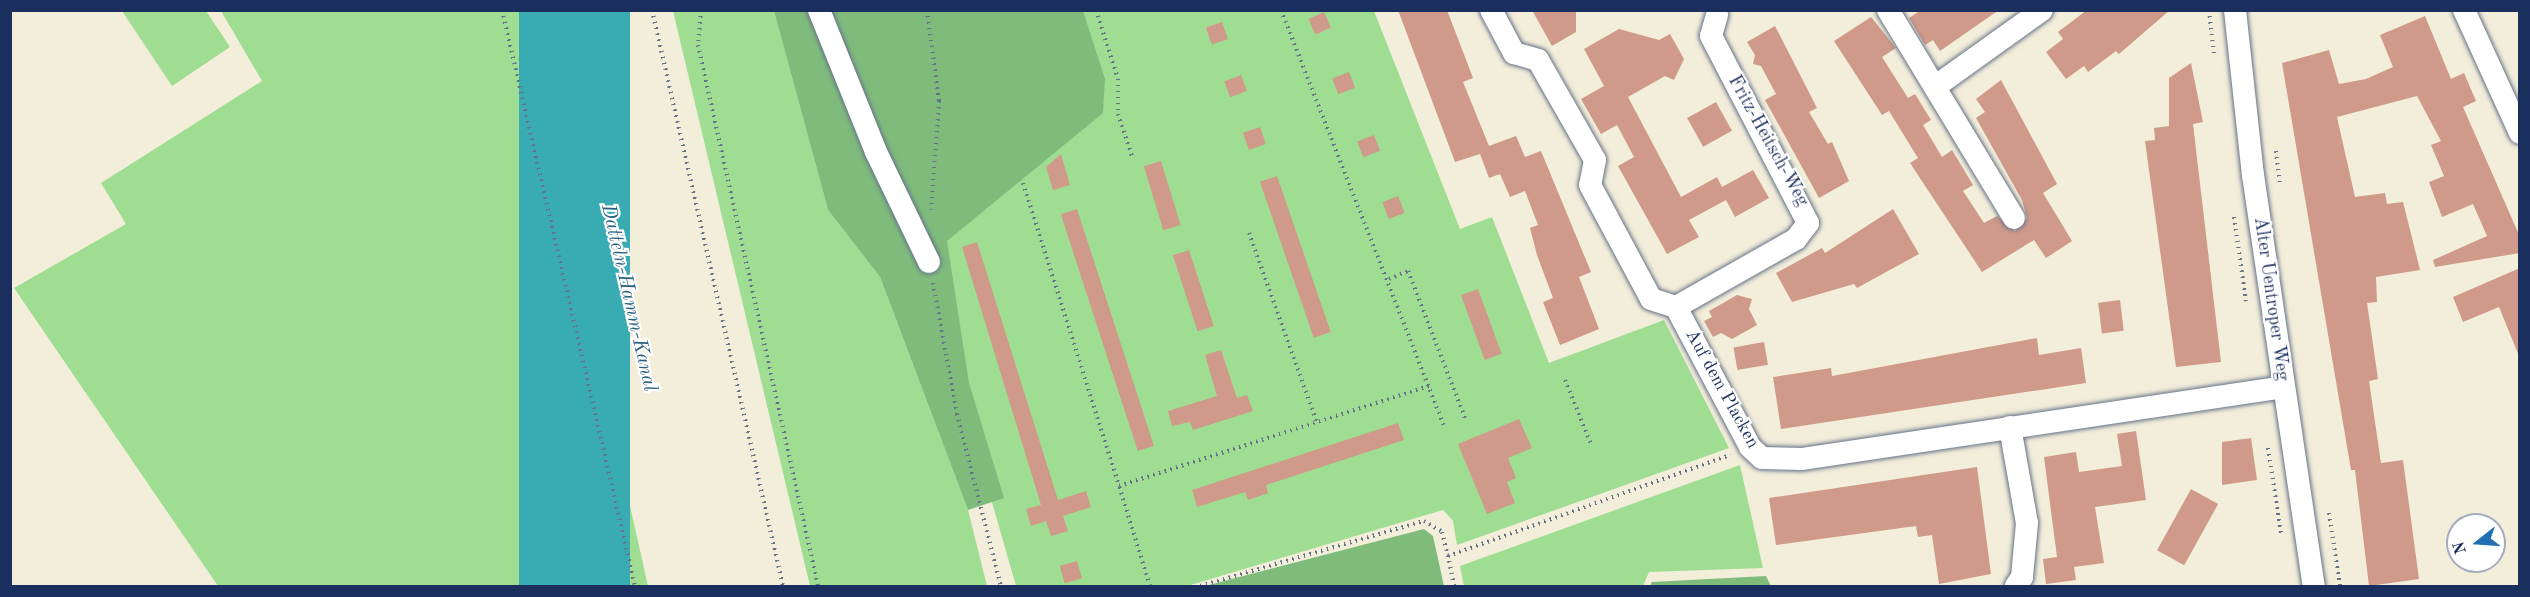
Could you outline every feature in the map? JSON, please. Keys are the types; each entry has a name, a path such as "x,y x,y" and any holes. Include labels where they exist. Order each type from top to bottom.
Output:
{"street":[{"path":"819,10 876,152 929,262"},
{"path":"1491,10 1514,53 1538,60 1589,150 1594,160 1590,185 1651,299 1676,307"},
{"path":"1888,10 2014,218"},
{"path":"1936,87 2042,10"},
{"name":"Alter Uentroper Weg","path":"2235,10 2283,387 2314,586"},
{"path":"2464,10 2520,133"},
{"name":"Fritz-Heitsch-Weg","path":"1676,307 1796,239 1808,223 1711,36 1717,15"},
{"name":"Auf dem Placken","path":"1676,307 1750,447 1762,458 1778,461 2283,387"},
{"path":"2010,427 2027,523 2022,577 2016,586"}],"path":[{"path":"502,10 635,586"},
{"path":"652,10 783,586"},
{"path":"701,10 698,45 819,586"},
{"path":"927,10 939,101 930,216"},
{"path":"1096,10 1118,79 1118,114 1133,159"},
{"path":"1281,10 1389,279 1444,425"},
{"path":"2275,146 2281,192"},
{"path":"1023,183 1150,586"},
{"path":"1249,232 1317,423"},
{"path":"929,262 957,414 1000,586"},
{"path":"1389,279 1408,271 1465,418"},
{"path":"1565,380 1591,444"},
{"path":"1119,486 1429,386"},
{"path":"1448,556 1750,447"},
{"path":"2327,504 2340,586"},
{"path":"1200,586 1424,521 1442,532 1454,586"}],"green space":[{"path":"122,11 206,11 230,47 172,86"},
{"path":"221,11 519,11 648,586 218,586 14,288 126,224 101,183 262,81"},
{"path":"673,11 774,11 828,210 880,277 968,510 987,586 810,586"},
{"path":"774,11 1083,11 1105,79 1103,113 947,241 969,383 1004,498 968,510 880,277 828,210"},
{"path":"829,11 1374,11 1460,229 1492,217 1549,363 1664,320 1729,448 1457,545 1453,521 1443,510 1187,586 1016,586 965,408"},
{"path":"1740,465 1763,568 1649,572 1643,586 1464,586 1460,566"},
{"path":"1424,529 1433,536 1444,586 1205,586"},
{"path":"1766,576 1771,586 1650,586 1652,582"}],"water":[{"name":"Datteln-Hamm-Kanal","path":"519,11 630,11 630,586 519,586"}],"building":[{"path":"1398,10 1447,10 1473,78 1463,82 1489,146 1516,136 1525,157 1541,151 1591,272 1579,277 1599,329 1560,345 1543,302 1553,298 1537,255 1530,228 1538,225 1525,191 1510,197 1500,174 1489,178 1480,154 1455,162"},
{"path":"1532,10 1576,10 1576,32 1552,46"},
{"path":"1921,10 1999,10 1940,51 1933,40 1925,45 1909,18"},
{"path":"2087,10 2170,10 2119,54 2116,51 2088,72 2084,66 2066,79 2046,52 2063,39 2058,32"},
{"path":"1324,12 1331,28 1315,34 1308,19"},
{"path":"2425,16 2451,79 2464,73 2476,101 2463,107 2520,237 2520,253 2435,267 2433,260 2487,236 2473,204 2442,217 2429,182 2444,176 2431,145 2441,141 2417,96 2337,117 2355,197 2385,193 2387,204 2403,202 2420,270 2376,277 2377,302 2367,303 2378,379 2369,381 2381,463 2403,460 2419,579 2369,586 2355,470 2351,470 2282,63 2329,50 2339,84 2366,79 2393,67 2380,35"},
{"path":"1871,17 1896,48 1882,57 1908,98 1915,94 1931,120 1923,125 1942,157 1952,150 1973,185 1963,191 1984,223 1997,216 2015,231 2027,218 2022,200 1976,118 1985,112 1976,99 2001,80 2057,184 2043,193 2072,241 2046,258 2034,240 1982,272 1910,163 1918,158 1889,111 1882,115 1834,41"},
{"path":"1222,22 1228,39 1212,45 1206,28"},
{"path":"1775,26 1817,108 1809,112 1828,144 1832,142 1849,181 1819,198 1765,100 1776,94 1761,66 1753,64 1755,55 1747,42"},
{"path":"1619,29 1659,40 1670,34 1684,59 1674,80 1665,76 1628,97 1681,197 1717,177 1722,187 1753,170 1769,198 1735,217 1726,200 1689,220 1699,237 1667,254 1618,166 1634,157 1617,125 1601,134 1581,99 1604,86 1584,49"},
{"path":"2191,63 2203,122 2193,124 2221,362 2176,367 2145,141 2155,140 2154,128 2169,126 2169,78"},
{"path":"1349,72 1355,88 1338,94 1332,78"},
{"path":"1241,75 1247,91 1230,97 1224,81"},
{"path":"1716,102 1732,131 1703,147 1687,118"},
{"path":"1260,127 1266,144 1249,150 1243,133"},
{"path":"1374,135 1380,151 1363,157 1357,141"},
{"path":"1061,154 1070,185 1053,190 1046,167"},
{"path":"1161,161 1181,225 1163,230 1144,166"},
{"path":"1277,176 1331,332 1314,338 1260,182"},
{"path":"1398,196 1405,213 1389,219 1382,202"},
{"path":"1077,209 1154,446 1138,451 1061,214"},
{"path":"1893,209 1919,254 1857,288 1854,284 1792,302 1776,273 1822,248 1825,253"},
{"path":"977,242 1058,500 1086,491 1091,507 1063,516 1068,531 1051,536 1046,521 1031,526 1026,509 1041,505 962,247"},
{"path":"1189,250 1214,326 1198,331 1173,255"},
{"path":"2520,268 2519,356 2499,307 2463,322 2453,297"},
{"path":"1478,289 1502,354 1485,360 1461,295"},
{"path":"1737,295 1752,299 1749,309 1757,325 1732,339 1721,333 1713,337 1704,321 1712,317 1709,311"},
{"path":"2120,300 2124,331 2102,333 2098,303"},
{"path":"2037,338 2039,355 2081,348 2086,383 1781,429 1773,377 1831,368 1832,376"},
{"path":"1764,342 1768,365 1737,370 1733,347"},
{"path":"1221,350 1237,398 1247,395 1253,411 1193,430 1190,422 1172,426 1168,411 1217,396 1205,355"},
{"path":"1519,419 1532,448 1508,458 1516,478 1507,482 1515,503 1487,514 1458,444"},
{"path":"1398,423 1404,440 1266,485 1268,493 1248,500 1245,492 1197,507 1192,490"},
{"path":"2136,431 2146,500 2095,507 2104,563 2074,567 2076,580 2046,584 2043,559 2057,557 2044,457 2076,452 2079,472 2122,466 2117,434"},
{"path":"2251,438 2257,480 2222,485 2222,442"},
{"path":"1977,467 1991,574 1939,584 1932,535 1918,537 1916,526 1776,545 1769,498"},
{"path":"2191,489 2218,504 2184,565 2157,550"},
{"path":"1077,561 1082,578 1065,583 1060,566"}]}
